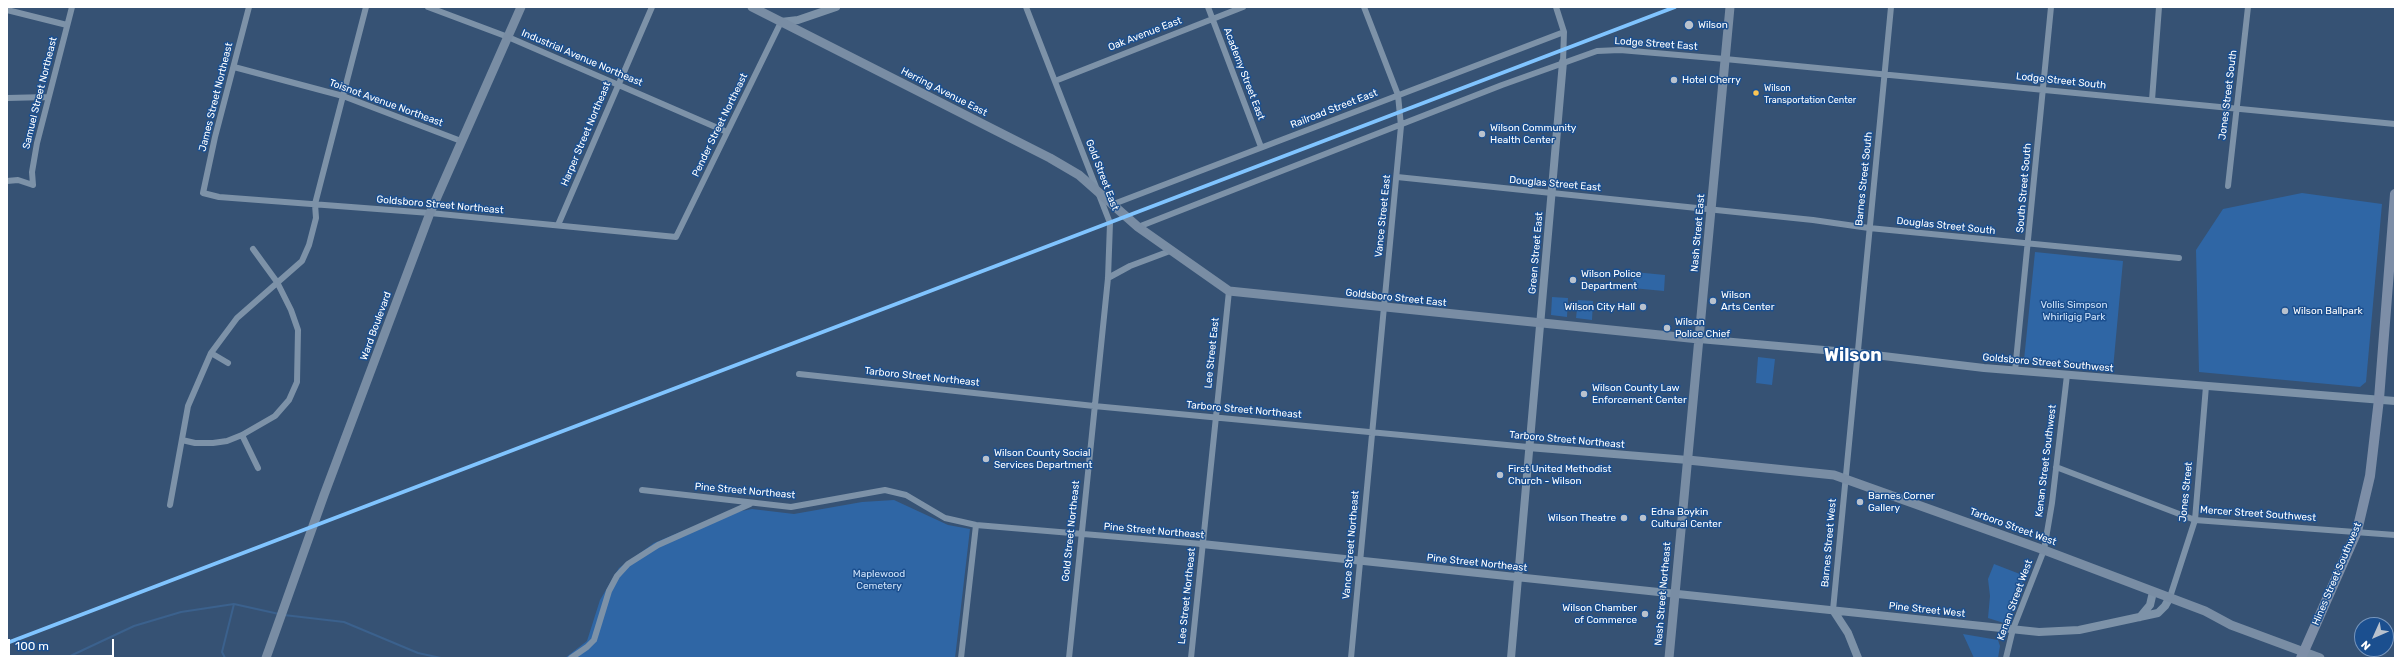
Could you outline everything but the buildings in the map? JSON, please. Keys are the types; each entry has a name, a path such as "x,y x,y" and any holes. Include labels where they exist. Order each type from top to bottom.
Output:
{"main road":[{"name":"Ward Boulevard","path":"266,658 304,548 430,213 521,7"},
{"name":"Herring Avenue East","path":"752,7 1050,158 1079,175 1100,196 1114,207"},
{"name":"Nash Street East","path":"1688,460 1730,7"},
{"name":"Hines Street Southwest","path":"2303,655 2357,531 2370,476 2392,278 2395,194"},
{"name":"Goldsboro Street East","path":"1114,207 1170,251 1229,291 1383,308 1699,339"},
{"name":"Tarboro Street West","path":"1688,460 1834,475 2170,597 2303,655 2320,658"},
{"name":"Nash Street Northeast","path":"1669,658 1673,593 1688,460"}],"street":[{"name":"Samuel Street Northeast","path":"7,181 18,180 33,185 32,172 48,97 72,7"},
{"name":"James Street Northeast","path":"203,193 249,7"},
{"path":"170,505 188,406 211,353 237,318 277,282 290,273 302,260 309,245 316,218 315,204 366,7"},
{"name":"Industrial Avenue Northeast","path":"428,7 508,37 727,132"},
{"name":"Harper Street Northeast","path":"558,225 652,7"},
{"path":"781,22 798,20 836,7"},
{"name":"Gold Street East","path":"1026,7 1110,223 1108,278 1094,406"},
{"name":"Academy Street East","path":"1208,7 1261,147"},
{"name":"Oak Avenue East","path":"1055,80 1243,7"},
{"name":"Vance Street East","path":"1364,7 1398,95 1401,126 1371,433"},
{"path":"1556,7 1564,32 1563,62"},
{"name":"Barnes Street South","path":"1845,479 1891,7"},
{"name":"South Street South","path":"2015,371 2029,244 2051,7"},
{"path":"2152,100 2159,7"},
{"name":"Jones Street South","path":"2228,186 2248,7"},
{"path":"7,10 67,25"},
{"name":"Pender Street Northeast","path":"676,237 781,22"},
{"name":"Railroad Street East","path":"1114,207 1261,147 1564,32"},
{"name":"Lodge Street East","path":"1138,227 1563,62 1597,51 1612,50 1725,59"},
{"name":"Lodge Street South","path":"1725,59 2395,124"},
{"name":"Green Street East","path":"1511,658 1528,447 1563,62"},
{"name":"Toisnot Avenue Northeast","path":"234,67 343,96 462,141"},
{"path":"7,98 48,97"},
{"name":"Douglas Street East","path":"1397,177 1711,210"},
{"name":"Goldsboro Street Northeast","path":"203,193 219,197 430,213 676,237"},
{"name":"Douglas Street South","path":"1711,210 1813,220 1869,228 2179,258"},
{"path":"182,440 195,444 233,440 275,416 289,400 297,382 298,330 291,310 277,282 253,249"},
{"path":"1108,278 1130,266 1170,251"},
{"name":"Lee Street East","path":"1216,417 1229,291"},
{"name":"Goldsboro Street Southwest","path":"1699,339 1858,353 2015,371 2395,401"},
{"path":"211,353 228,363"},
{"name":"Tarboro Street Northeast","path":"799,374 1094,406 1371,433 1688,460"},
{"name":"Kenan Street Southwest","path":"2044,550 2067,375"},
{"name":"Jones Street","path":"2170,597 2195,520 2206,386"},
{"name":"Gold Street Northeast","path":"1069,658 1094,406"},
{"name":"Lee Street Northeast","path":"1191,658 1216,417"},
{"name":"Vance Street Northeast","path":"1351,658 1371,433"},
{"path":"242,435 258,468"},
{"name":"Mercer Street Southwest","path":"2056,467 2195,520 2395,535"},
{"name":"Barnes Street West","path":"1833,610 1845,479"},
{"name":"Pine Street Northeast","path":"642,490 752,504 791,507 875,490 885,490 906,494 945,518 976,524 1081,535 1202,544 1673,593"},
{"path":"571,658 587,648 594,640 609,591 617,576 628,564 658,545 752,504"},
{"path":"961,658 976,524"},
{"name":"Kenan Street West","path":"2006,658 2014,629 2044,550"},
{"path":"2139,617 2150,605 2153,592"},
{"name":"Pine Street West","path":"1673,593 2014,629 2061,632 2158,613 2165,606 2170,597"},
{"path":"1833,610 1848,633 1858,658"}],"green space":[{"name":"Wilson Ballpark","path":"2302,193 2382,204 2366,382 2360,387 2199,372 2196,250 2223,209"},
{"name":"Vollis Simpson Whirligig Park","path":"2035,252 2123,261 2113,369 2024,360"},
{"path":"1634,272 1665,275 1664,291 1632,288"},
{"path":"1552,297 1568,298 1567,317 1551,315"},
{"path":"1578,300 1593,301 1592,320 1576,318"},
{"path":"1758,357 1775,359 1772,385 1756,383"},
{"name":"Maplewood Cemetery","path":"894,500 948,525 970,529 955,658 565,658 587,641 600,600 619,568 654,543 721,515 752,509 794,514 862,502"},
{"path":"1994,564 2025,576 2007,624 1988,618 1990,596 1988,579"},
{"path":"1963,634 1998,640 2000,646 1998,658 1974,658"}],"waterway":[{"path":"66,658 134,626 181,612 234,604 279,614"},
{"path":"225,658 222,652 234,604"},
{"path":"284,615 344,622 418,653 441,658"}],"transit line":[{"path":"7,643 1675,7"}],"place":[{"name":"Wilson","path":"1689,25"},
{"name":"Hotel Cherry","path":"1674,80"},
{"name":"Wilson Transportation Center","path":"1756,93"},
{"name":"Wilson Community Health Center","path":"1482,134"},
{"name":"Wilson Police Department","path":"1573,280"},
{"name":"Wilson Arts Center","path":"1713,301"},
{"name":"Wilson City Hall","path":"1643,307"},
{"name":"Wilson Ballpark","path":"2285,311"},
{"name":"Wilson Police Chief","path":"1667,328"},
{"name":"Wilson County Law Enforcement Center","path":"1584,394"},
{"name":"Wilson County Social Services Department","path":"986,459"},
{"name":"First United Methodist Church - Wilson","path":"1500,475"},
{"name":"Barnes Corner Gallery","path":"1860,502"},
{"name":"Wilson Theatre","path":"1624,518"},
{"name":"Edna Boykin Cultural Center","path":"1643,518"},
{"name":"Wilson Chamber of Commerce","path":"1645,614"}],"district":[{"name":"Wilson","path":"1853,356"}]}
